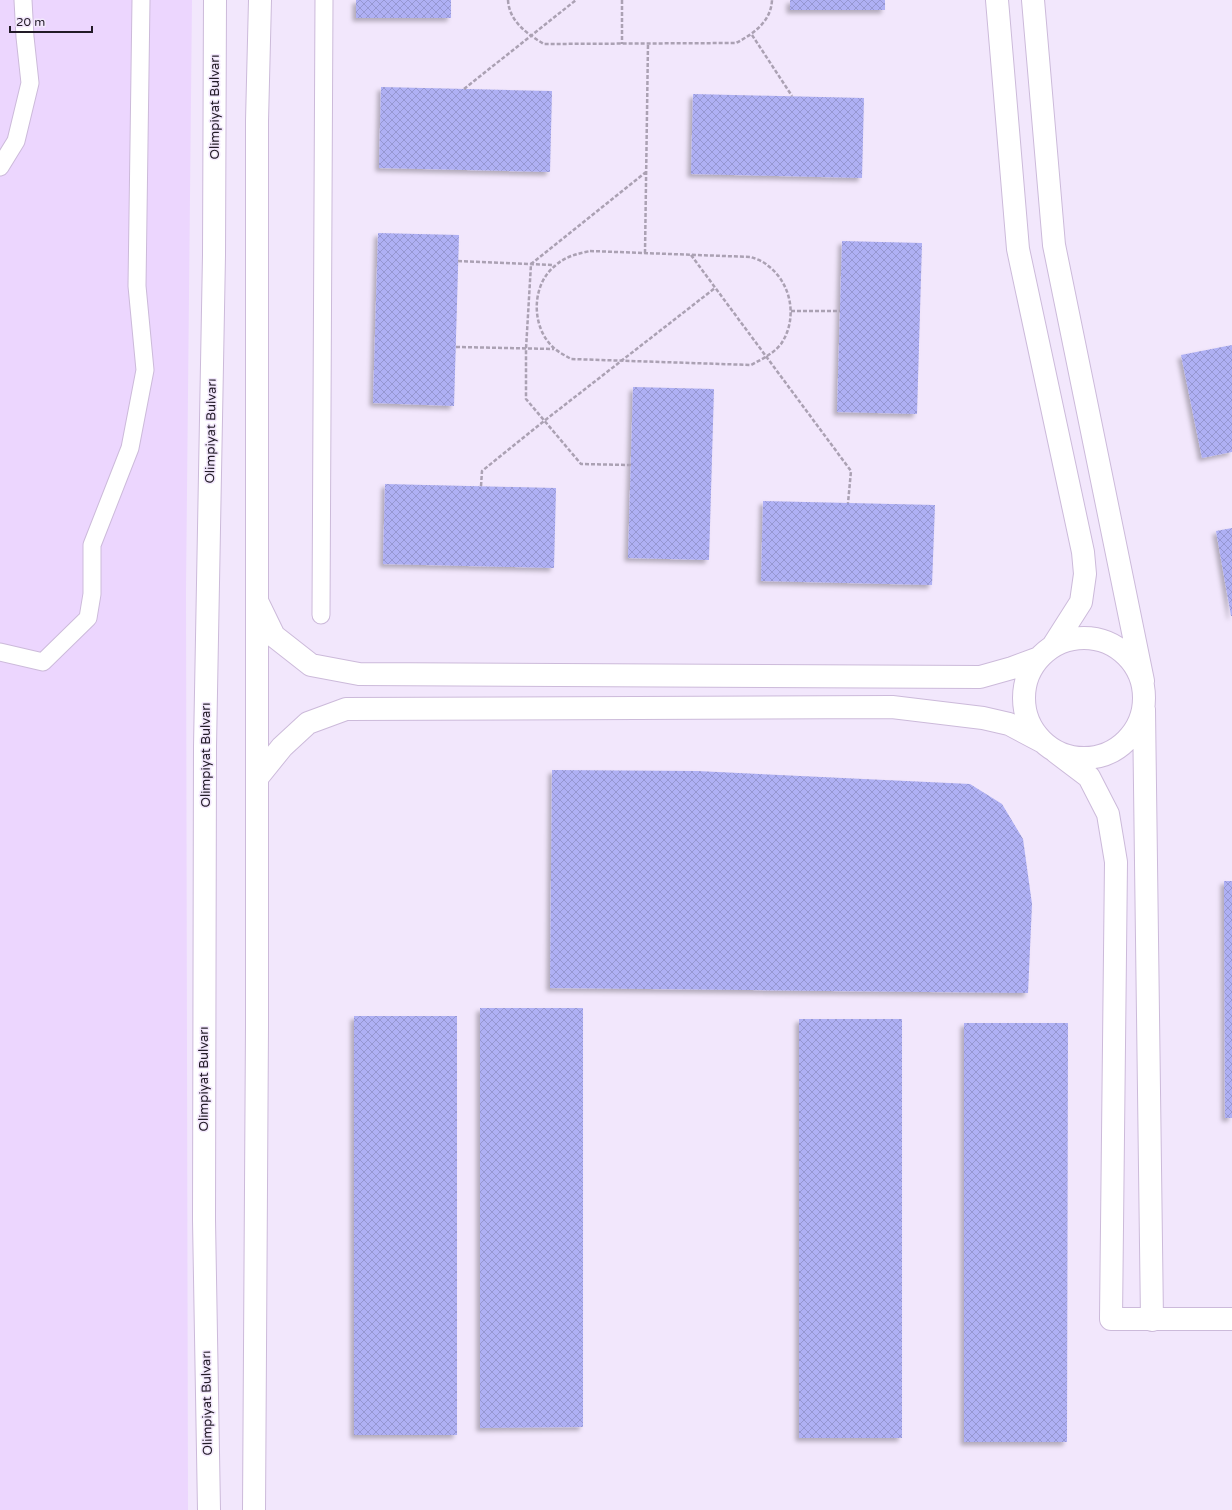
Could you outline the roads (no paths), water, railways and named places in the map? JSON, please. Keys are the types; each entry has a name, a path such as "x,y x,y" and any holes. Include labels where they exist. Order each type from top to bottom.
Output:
{"street":[{"name":"Olimpiyat Bulvarı","path":"208,1510 204,1220 205,771 214,255 215,0"},
{"path":"254,1510 257,778 257,121 260,0"},
{"path":"997,0 1018,249 1083,552 1085,574 1081,602 1029,674 1024,691 1025,710 1031,727 1050,747 1089,777 1108,814 1116,862 1111,1319 1232,1320"},
{"path":"1033,0 1054,245 1143,681 1145,698 1152,1320"},
{"path":"257,602 274,636 311,665 359,674 980,677 1012,668 1070,639 1089,638 1107,642 1123,651 1135,665 1143,681"},
{"path":"257,778 282,747 308,723 346,709 892,707 989,719 1009,724 1050,747 1074,758 1093,758 1110,752 1126,742 1137,728 1144,710"}],"lane":[{"path":"0,167 16,141 30,83 23,0"},
{"path":"0,652 43,662 88,618 92,594 92,545 130,448 145,370 137,286 141,0"},
{"path":"321,615 324,0"}]}
